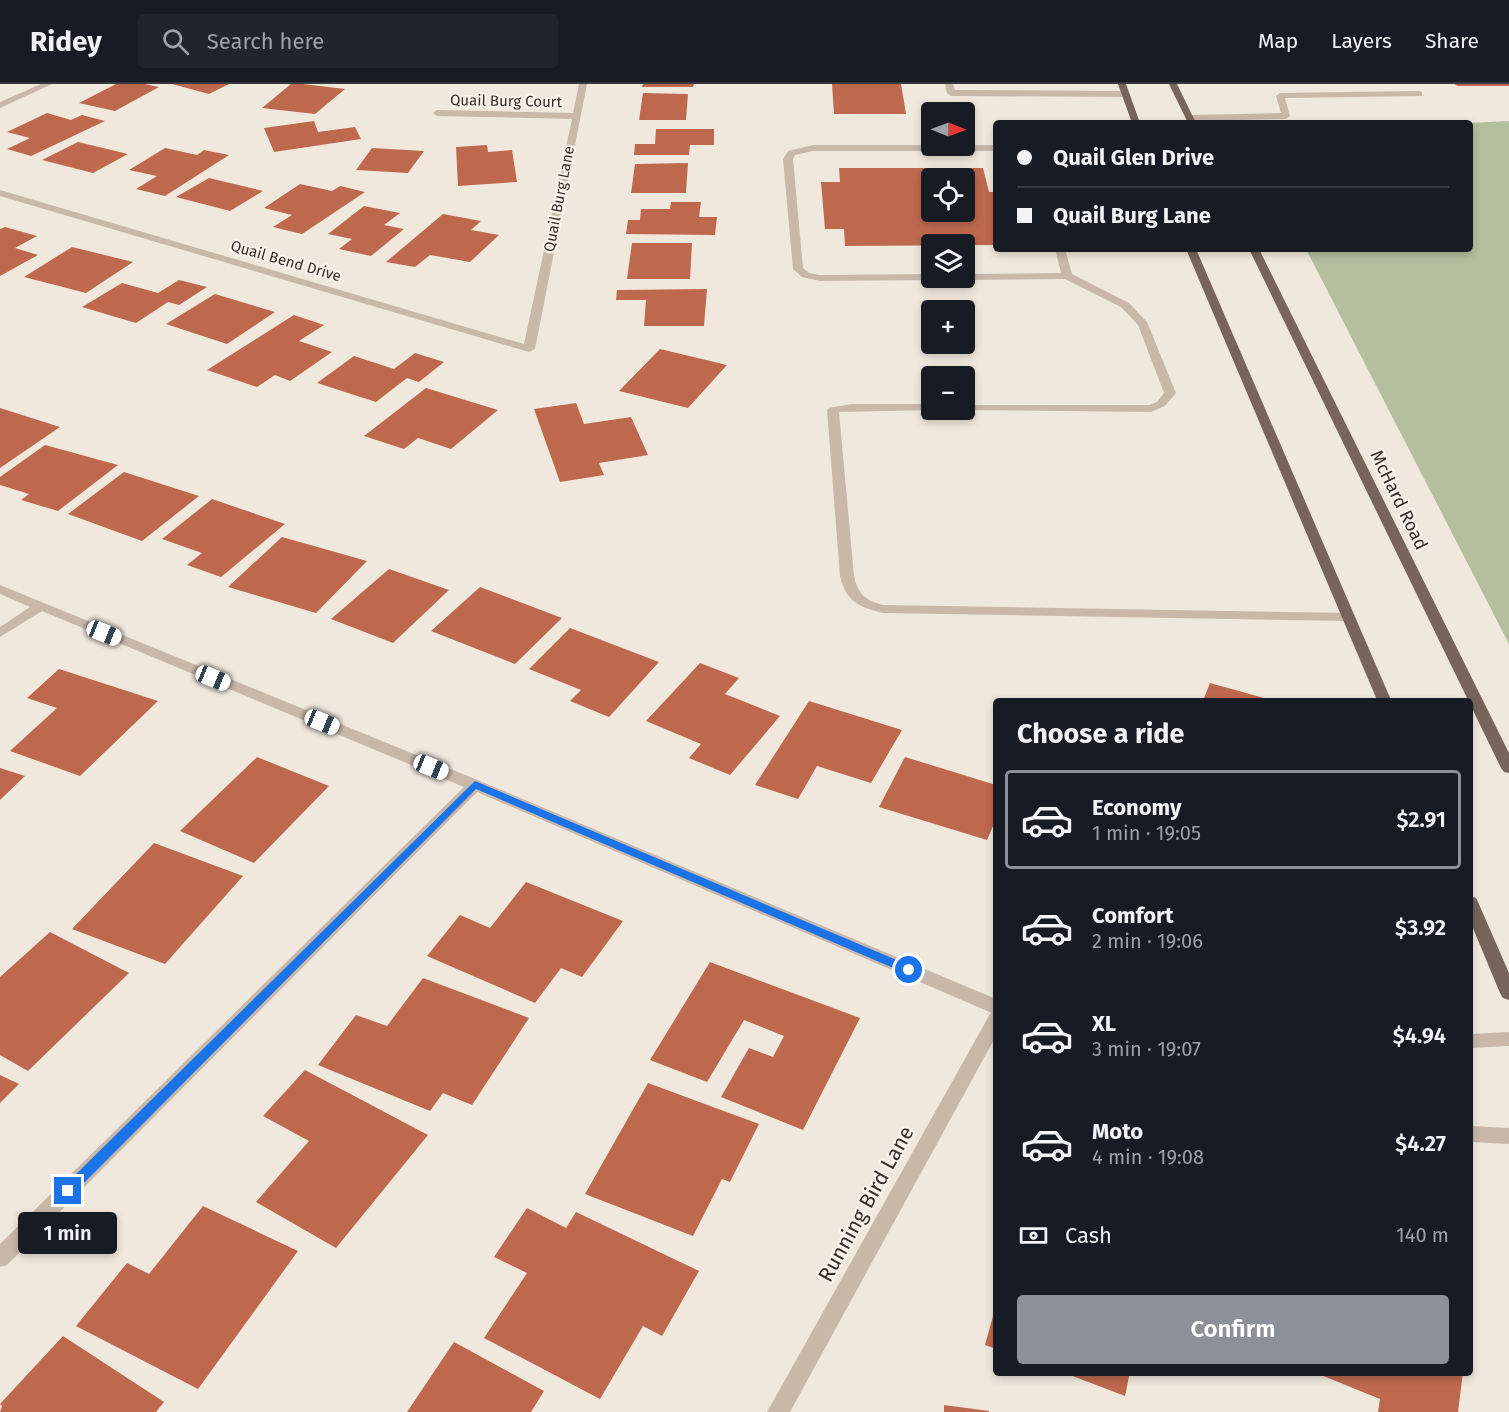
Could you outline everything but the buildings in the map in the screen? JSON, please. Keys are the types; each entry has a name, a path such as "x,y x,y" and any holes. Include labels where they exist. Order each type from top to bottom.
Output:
{"main road":[{"path":"1122,84 1135,120"},
{"path":"1173,84 1191,120"},
{"path":"1192,252 1383,698"},
{"name":"McHard Road","path":"1255,252 1509,768"},
{"path":"1473,909 1509,993"}],"street":[{"path":"0,105 48,84"},
{"name":"Quail Burg Lane","path":"536,314 583,84"},
{"path":"949,84 951,93 1030,89 1126,94"},
{"path":"1191,120 1286,116 1280,96 1419,94"},
{"name":"Quail Burg Court","path":"437,113 575,116"},
{"path":"921,277 820,278 806,275 798,269 788,159 791,153 813,148 993,147"},
{"name":"Quail Bend Drive","path":"0,193 529,349 536,314"},
{"path":"1061,252 1067,276"},
{"path":"975,277 1067,276 1125,305 1143,324 1170,393 1161,404 1151,409 975,408"},
{"path":"921,407 851,407 832,410 847,576 849,589 859,603 883,609 1348,617"},
{"path":"0,590 475,785 993,1006"},
{"path":"0,633 39,607"},
{"path":"0,1258 475,785"},
{"name":"Running Bird Lane","path":"778,1412 993,1024"},
{"path":"1473,1041 1509,1039"},
{"path":"1473,1134 1509,1136"}],"green space":[{"path":"1509,121 1509,644 1308,252 1473,252 1473,123"}],"route":[{"path":"68,1191 475,785 909,970"}]}
